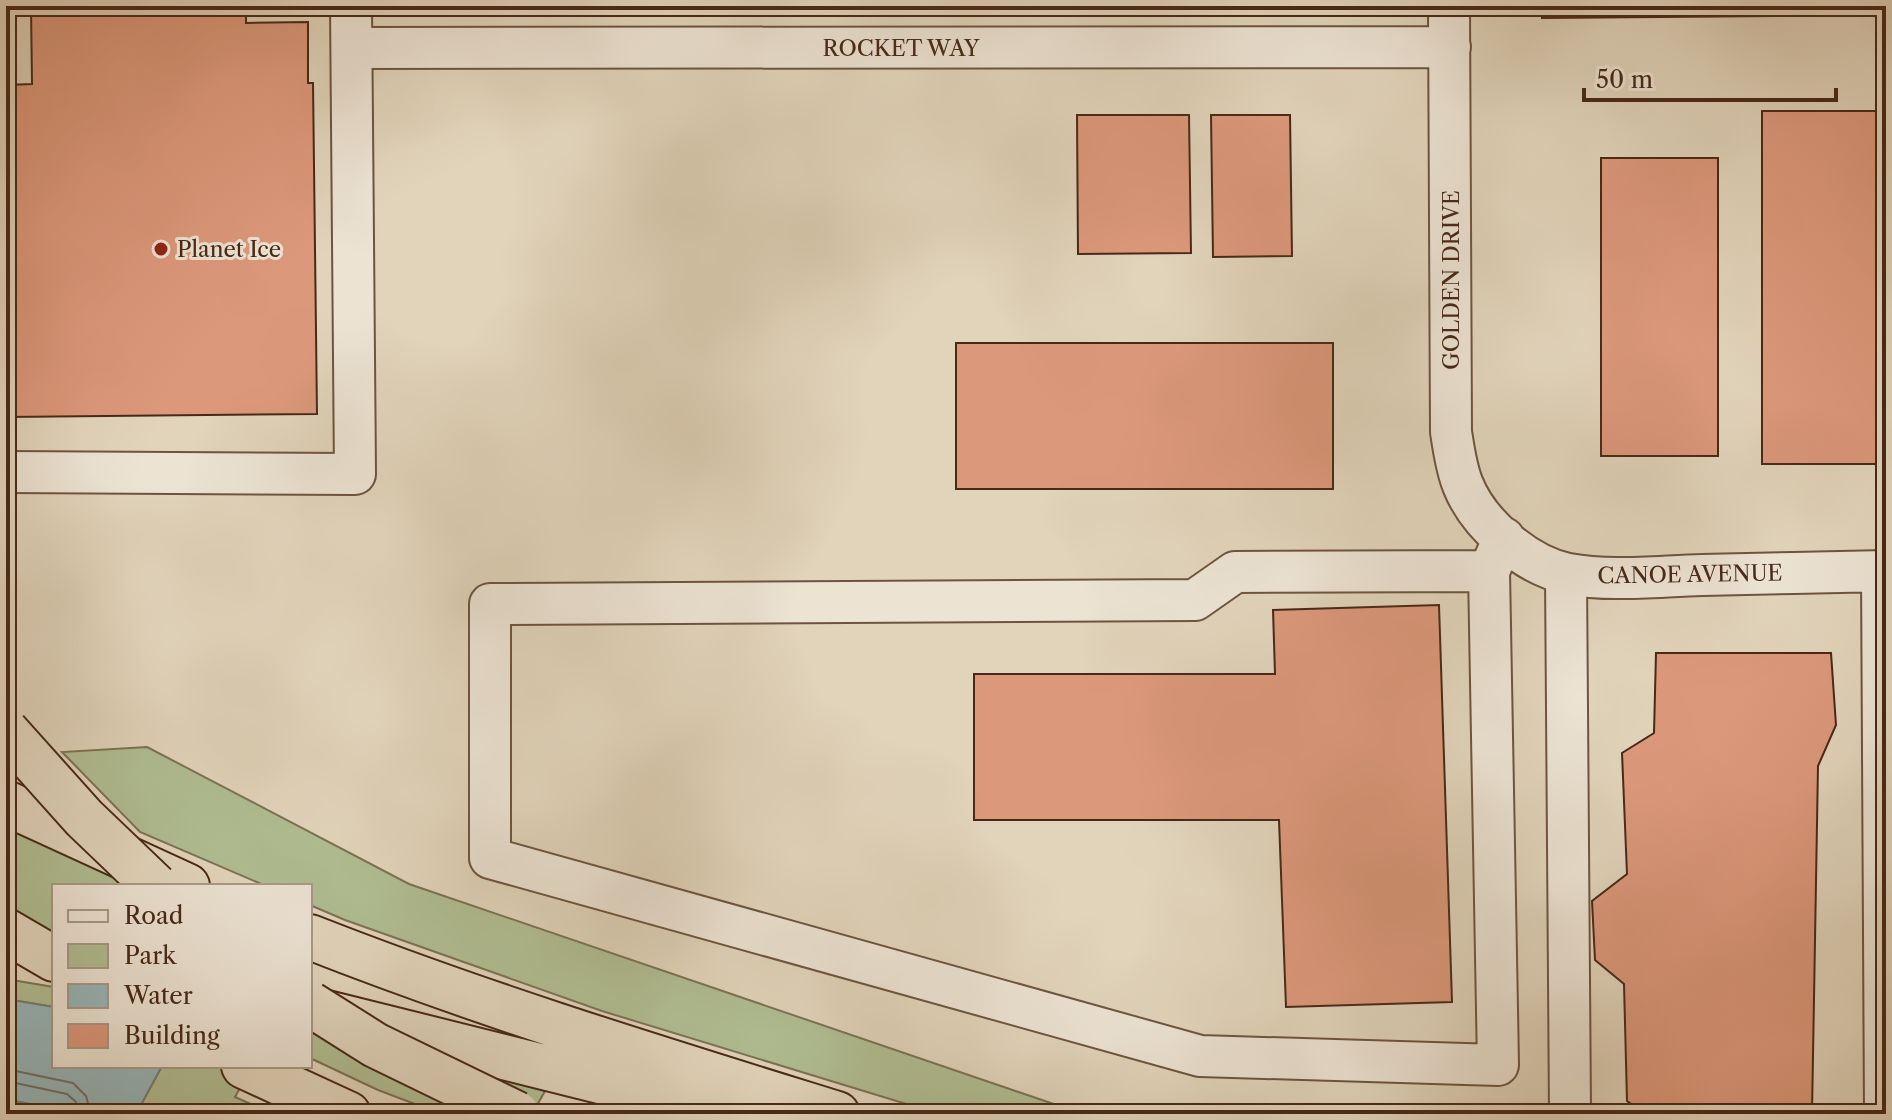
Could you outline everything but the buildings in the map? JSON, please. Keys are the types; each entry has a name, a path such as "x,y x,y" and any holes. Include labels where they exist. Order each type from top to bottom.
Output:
{"highway":[{"path":"6,731 84,818 153,884"},
{"path":"6,803 183,884"},
{"path":"6,931 52,960"},
{"path":"312,938 608,1043 837,1114"},
{"path":"6,955 52,961"},
{"path":"312,1007 375,1045 517,1114"},
{"path":"312,1007 732,1114"},
{"path":"248,1068 348,1114"}],"street":[{"path":"6,472 355,474 351,6"},
{"name":"GOLDEN DRIVE","path":"1449,6 1451,432 1463,487 1497,554"},
{"name":"ROCKET WAY","path":"352,48 1450,47"},
{"name":"CANOE AVENUE","path":"1497,554 1523,553 1566,574 1614,577 1884,571"},
{"path":"1497,554 1498,1065 1200,1056 490,858 490,604 1195,600 1235,572 1497,554"},
{"path":"1884,571 1885,1114"},
{"path":"1566,574 1570,1114"}],"green space":[{"path":"147,747 409,884 1083,1114 939,1114 602,1011 345,920 312,906 312,884 261,884 140,832 62,752"},
{"path":"6,824 136,884 52,884 52,932 6,923"},
{"path":"6,979 52,987 52,1007 6,999"},
{"path":"312,1033 396,1049 545,1091 532,1114 441,1114 378,1090 312,1059"},
{"path":"161,1068 251,1068 235,1097 273,1114 136,1114"},
{"path":"6,1099 78,1114 6,1114"}],"water":[{"path":"6,999 52,1007 52,1068 161,1068 136,1114 78,1114 6,1099"}],"place":[{"name":"Planet Ice","path":"161,249"}]}
